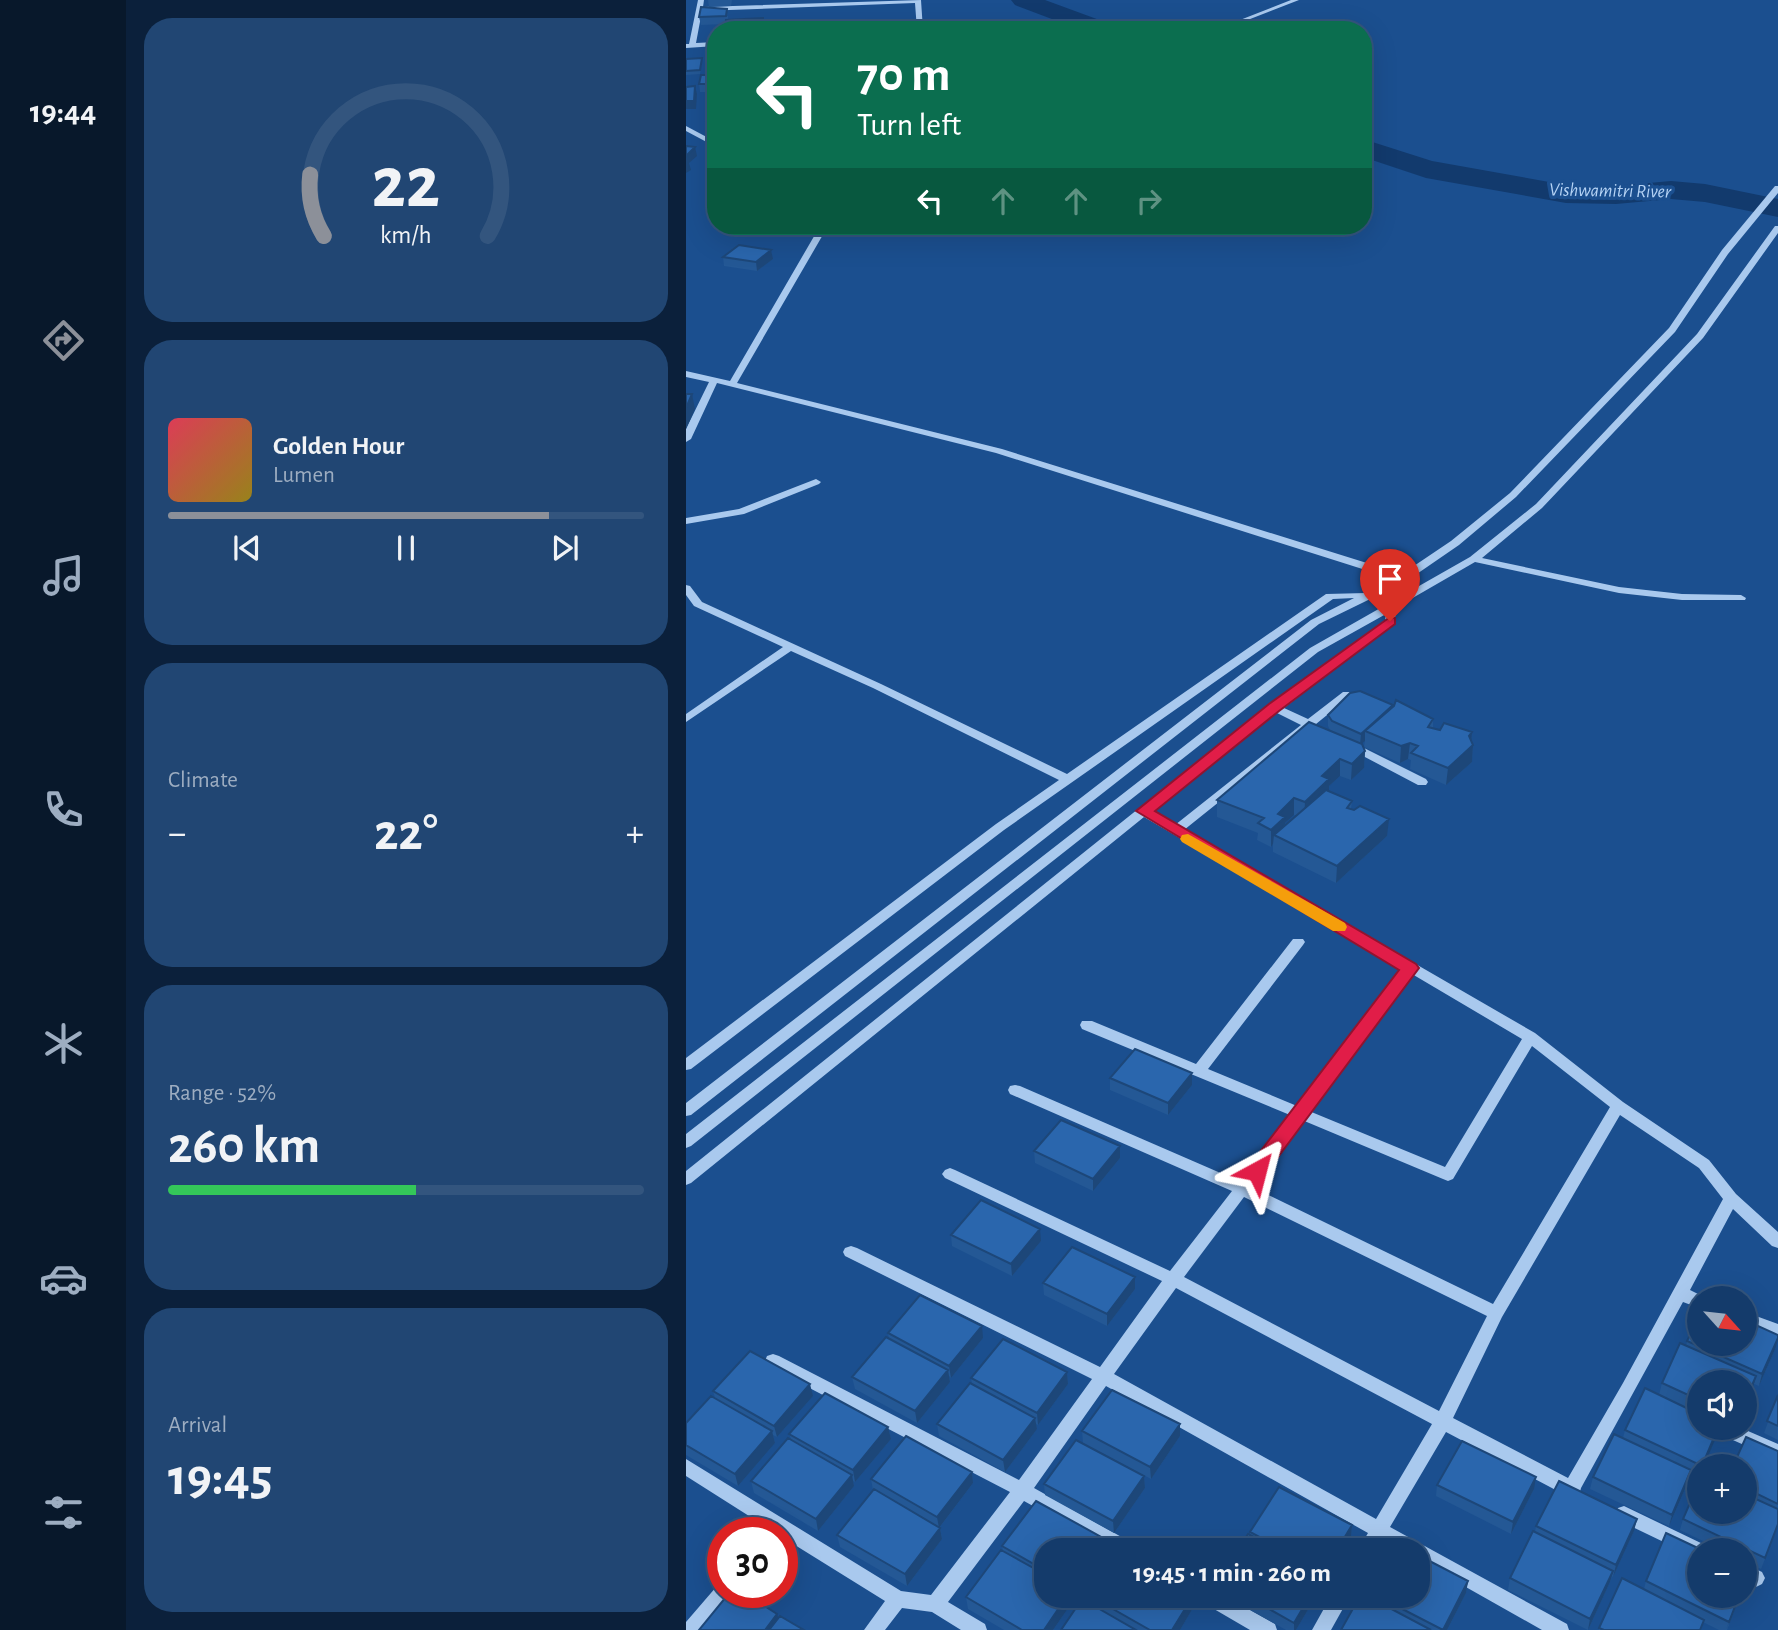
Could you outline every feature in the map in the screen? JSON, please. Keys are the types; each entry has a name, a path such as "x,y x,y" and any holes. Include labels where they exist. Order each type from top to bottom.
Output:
{"street":[{"path":"701,0 689,46 707,45"},
{"path":"699,9 918,0 919,21"},
{"path":"1241,21 1296,0"},
{"path":"686,128 707,140"},
{"path":"686,1111 1315,622 1404,578 1455,543 1513,495 1672,330 1725,252 1778,188"},
{"path":"686,1142 1314,650 1474,559 1539,506 1700,336 1778,228"},
{"path":"732,385 819,235"},
{"path":"686,374 1011,454 1424,586"},
{"path":"686,439 714,380"},
{"path":"686,521 741,512 816,482"},
{"path":"1474,559 1619,590 1682,597 1741,598"},
{"path":"686,588 698,604 1067,779"},
{"path":"686,1065 1000,827 1330,596 1367,594"},
{"path":"686,1179 1144,811 1390,621 1392,604"},
{"path":"686,719 791,646"},
{"path":"1175,831 1313,727 1347,694"},
{"path":"1274,708 1313,727"},
{"path":"1342,741 1422,782"},
{"path":"1144,811 1530,1037 1618,1106 1704,1164 1731,1198 1778,1241"},
{"path":"1198,1072 1298,943"},
{"path":"935,1604 1022,1490 1173,1279 1410,968"},
{"path":"1087,1025 1448,1175 1530,1037"},
{"path":"1015,1090 1242,1189 1496,1313"},
{"path":"1374,1538 1442,1423 1496,1313 1618,1106"},
{"path":"950,1174 1173,1279 1442,1423 1687,1545"},
{"path":"1571,1489 1635,1391 1679,1293 1731,1198"},
{"path":"851,1252 1104,1377 1560,1630"},
{"path":"1679,1293 1687,1296"},
{"path":"1757,1323 1778,1331"},
{"path":"773,1361 1022,1490 1107,1538"},
{"path":"1750,1440 1778,1452"},
{"path":"686,1467 760,1517"},
{"path":"798,1541 898,1599 935,1604 978,1630"},
{"path":"873,1630 898,1599"},
{"path":"691,1630 710,1608"},
{"path":"1229,1608 1268,1630"},
{"path":"1321,1630 1334,1608"}],"building":[{"path":"701,7 727,9 726,16 699,17"},
{"path":"763,18 763,21 726,20"},
{"path":"702,58 700,70 686,71 686,59"},
{"path":"701,75 707,75 707,84 699,84"},
{"path":"695,86 694,101 686,101 686,87"},
{"path":"686,146 695,147 686,156"},
{"path":"739,245 771,250 756,262 723,257"},
{"path":"686,394 692,394 686,408"},
{"path":"1360,691 1393,705 1361,734 1332,721 1328,715 1350,693"},
{"path":"1396,700 1433,719 1428,727 1440,730 1444,723 1472,732 1469,736 1473,745 1448,768 1411,753 1418,746 1410,743 1401,746 1365,731 1394,706"},
{"path":"1309,722 1362,744 1365,751 1352,764 1340,759 1322,776 1329,779 1305,802 1294,798 1278,814 1285,817 1271,830 1258,823 1264,818 1217,800"},
{"path":"1326,790 1352,801 1347,808 1354,810 1360,806 1389,819 1337,866 1274,835"},
{"path":"1135,1049 1192,1073 1168,1103 1110,1078"},
{"path":"1061,1120 1120,1146 1093,1179 1034,1151"},
{"path":"981,1200 1040,1229 1011,1264 951,1235"},
{"path":"1072,1247 1135,1277 1107,1314 1043,1283"},
{"path":"920,1295 982,1326 949,1366 888,1333"},
{"path":"1757,1325 1778,1335 1778,1338 1762,1374 1721,1356 1757,1356"},
{"path":"886,1337 948,1370 915,1411 852,1377"},
{"path":"1003,1339 1067,1372 1037,1413 971,1378"},
{"path":"1680,1343 1687,1346 1687,1356 1710,1356 1742,1370 1687,1370 1687,1394 1662,1383"},
{"path":"750,1351 810,1384 774,1426 713,1391"},
{"path":"970,1383 1035,1418 1003,1460 937,1424"},
{"path":"1645,1388 1687,1408 1687,1440 1713,1440 1707,1454 1687,1454 1687,1459 1625,1430"},
{"path":"1112,1390 1180,1424 1150,1467 1082,1431"},
{"path":"825,1393 888,1427 853,1470 789,1434"},
{"path":"1778,1395 1778,1426 1767,1421"},
{"path":"711,1396 772,1431 735,1474 686,1445 686,1423"},
{"path":"1614,1434 1687,1468 1687,1479 1672,1515 1593,1477"},
{"path":"906,1436 972,1472 937,1517 871,1479"},
{"path":"788,1438 852,1475 816,1519 751,1481"},
{"path":"1076,1440 1144,1476 1113,1521 1044,1484"},
{"path":"1745,1440 1753,1440 1778,1451 1778,1504 1757,1494 1757,1454 1738,1454"},
{"path":"1462,1441 1536,1477 1513,1522 1437,1485"},
{"path":"1559,1481 1637,1519 1616,1565 1536,1526"},
{"path":"1279,1487 1352,1525 1344,1538 1261,1538 1250,1532"},
{"path":"874,1489 940,1528 905,1574 837,1535"},
{"path":"1757,1499 1778,1509 1778,1524 1765,1558 1757,1554 1757,1538 1723,1538 1694,1524 1757,1524"},
{"path":"1036,1501 1103,1538 1034,1538 1034,1564 1002,1546"},
{"path":"1533,1531 1613,1571 1590,1619 1510,1578"},
{"path":"1666,1533 1687,1543 1687,1601 1646,1581"},
{"path":"1001,1550 1034,1568 1034,1608 1059,1608 1044,1630 1022,1630 966,1597"},
{"path":"1430,1561 1468,1581 1443,1630 1400,1608 1430,1608"},
{"path":"1622,1578 1704,1620 1700,1630 1599,1628"},
{"path":"717,1608 768,1608 777,1614 765,1630 699,1630"},
{"path":"1076,1608 1098,1608 1136,1630 1061,1630"},
{"path":"1111,1608 1186,1608 1172,1630 1150,1630"},
{"path":"1267,1608 1303,1608 1294,1623"},
{"path":"1353,1608 1390,1608 1431,1630 1341,1630"},
{"path":"1701,1608 1734,1608 1729,1622"},
{"path":"780,1616 804,1630 769,1630"}],"waterway":[{"name":"Vishwamitri River","path":"1023,0 1080,21"},
{"name":"Vishwamitri River","path":"1372,150 1426,169 1566,194 1616,195 1671,190 1705,193 1778,208"}],"slow traffic":[{"path":"1188,839 1339,927"}],"route":[{"path":"1257,1171 1410,968 1144,811 1390,621"}]}
